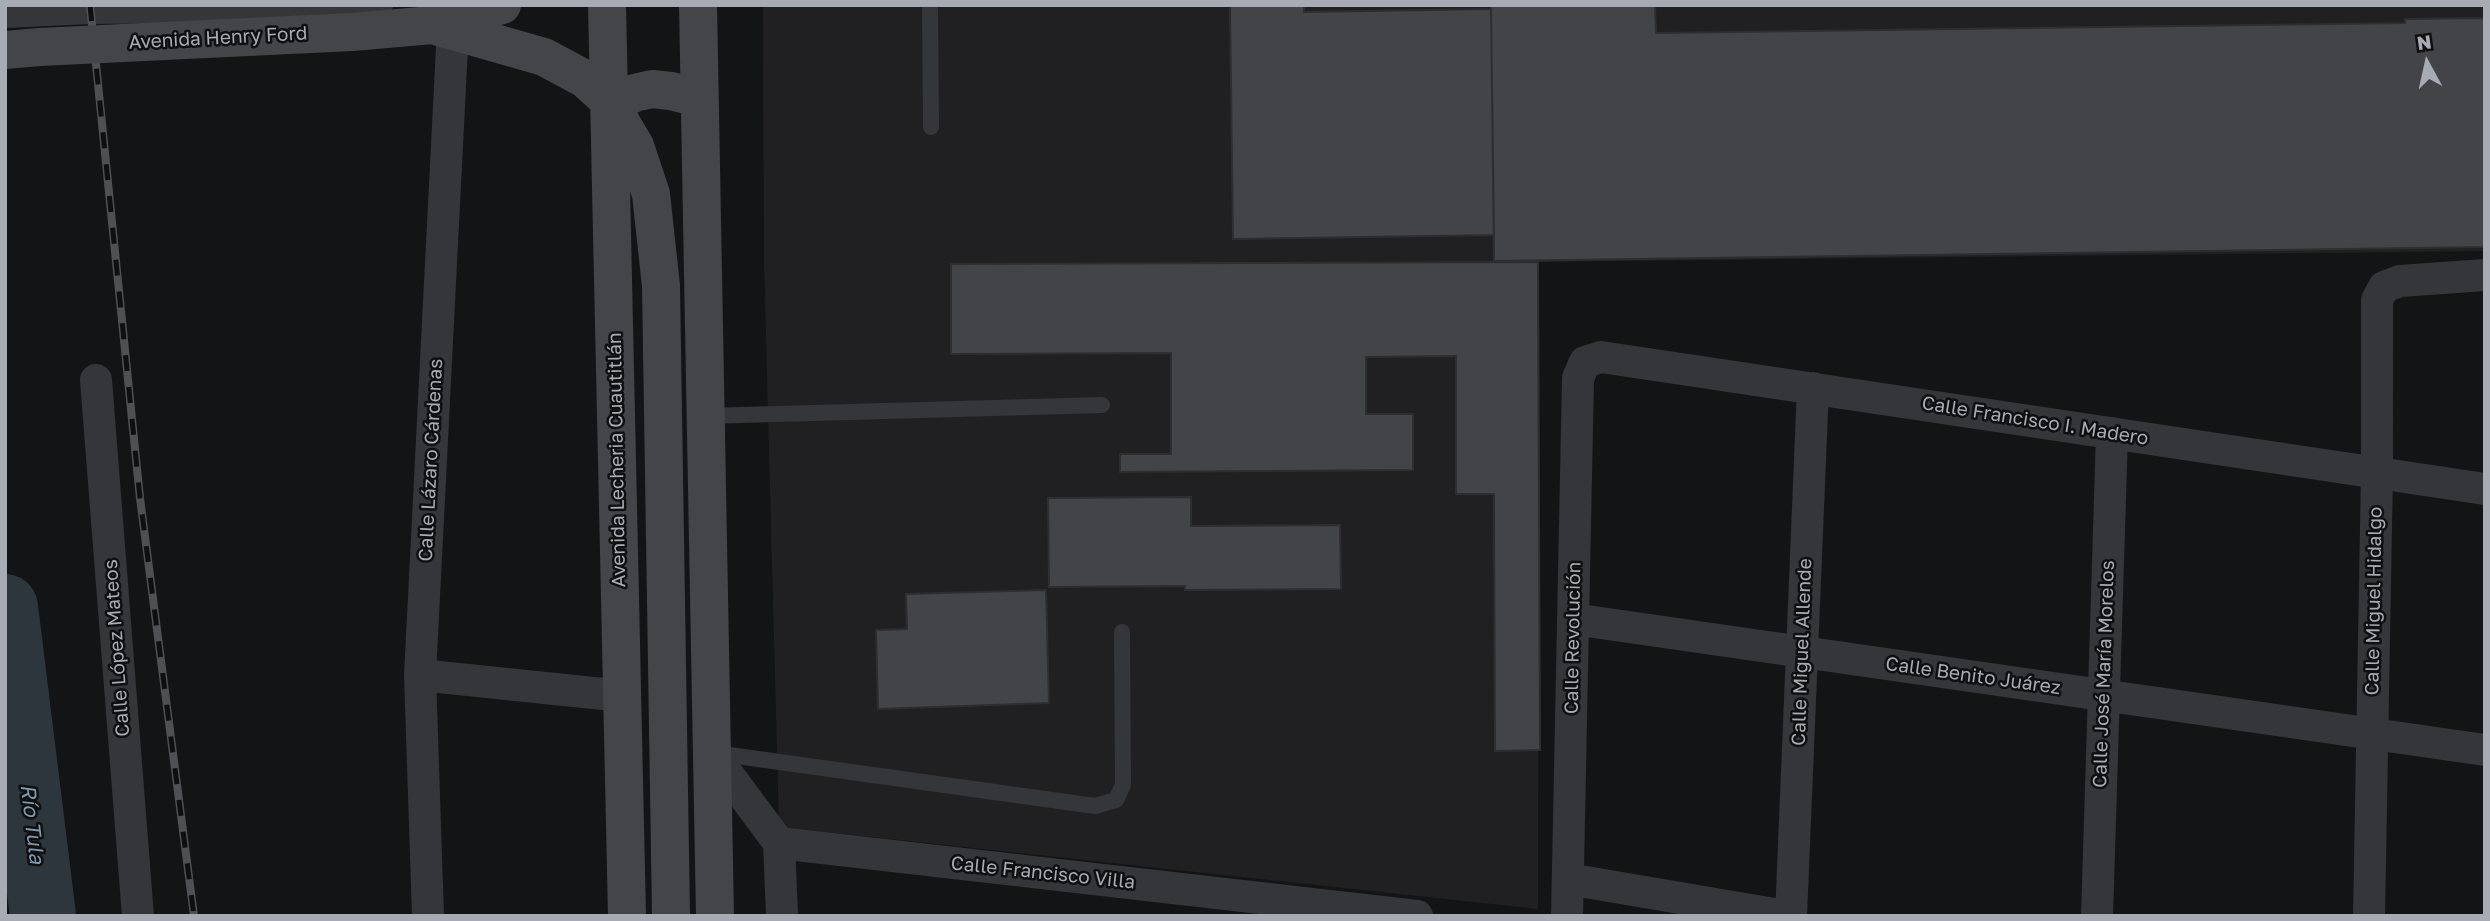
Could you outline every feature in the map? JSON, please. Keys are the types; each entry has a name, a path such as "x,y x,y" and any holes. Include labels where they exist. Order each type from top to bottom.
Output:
{"main road":[{"path":"443,15 502,5"},
{"name":"Avenida Lecheria Cuautitlán","path":"607,5 627,916"},
{"path":"698,5 715,916"},
{"path":"443,15 544,57 585,79 607,99 635,146 651,194 661,286 671,916"},
{"name":"Avenida Henry Ford","path":"5,50 443,15"},
{"path":"610,106 634,93 652,89 699,98"}],"street":[{"path":"5,12 377,5"},
{"name":"Calle Lázaro Cárdenas","path":"428,916 420,675 443,15"},
{"name":"Calle Miguel Hidalgo","path":"2369,916 2377,472 2377,300 2384,287 2400,281 2485,275"},
{"name":"Calle Francisco I. Madero","path":"1585,362 1601,357 2485,489"},
{"name":"Calle Revolución","path":"1567,916 1578,378 1585,362"},
{"name":"Calle López Mateos","path":"96,380 138,916"},
{"name":"Calle Miguel Allende","path":"1788,916 1814,388"},
{"name":"Calle José María Morelos","path":"2097,916 2112,433"},
{"name":"Calle Benito Juárez","path":"1573,619 2372,734"},
{"path":"420,675 622,696"},
{"path":"2372,734 2485,750"},
{"path":"712,753 779,843 782,916"},
{"name":"Calle Francisco Villa","path":"779,843 1418,916"},
{"path":"1568,879 1788,916"}],"lane":[{"path":"930,5 931,127"},
{"path":"705,416 1102,405"},
{"path":"712,753 1095,806 1116,800 1123,785 1122,632"}],"shaded area":[{"path":"763,5 2485,5 2485,251 1539,262 1538,909 779,827 764,262"}],"building":[{"path":"1230,5 1304,5 1304,12 1491,9 1494,235 1233,239"},
{"path":"1491,5 1655,5 1656,33 2405,23 2405,19 2485,18 2485,247 1494,261"},
{"path":"1538,262 1540,750 1495,751 1494,494 1456,494 1456,356 1366,357 1366,414 1413,414 1413,470 1120,472 1120,454 1171,454 1171,353 951,354 951,264"},
{"path":"1191,497 1191,526 1340,525 1341,589 1049,587 1048,498"},
{"path":"1046,590 1049,703 878,709 876,630 907,629 906,594"}],"waterway":[{"name":"Río Tula","path":"5,607 43,916"}],"railway":[{"path":"90,5 140,498 194,916"}]}
